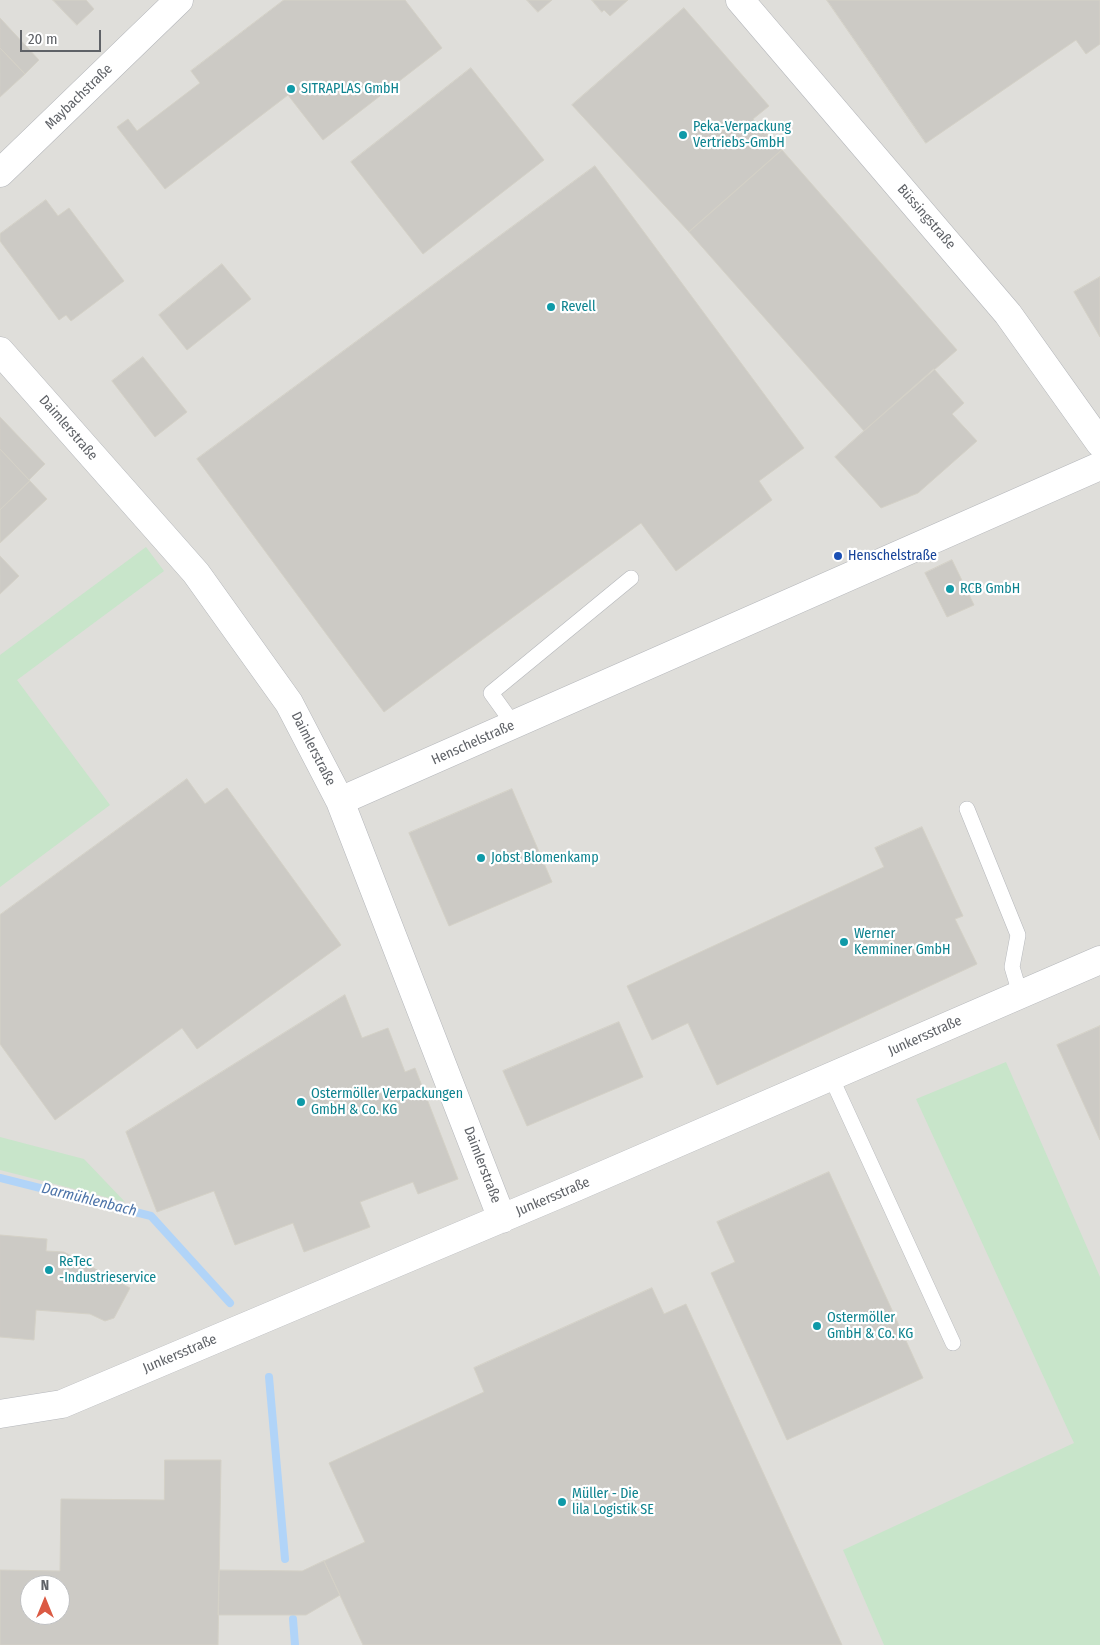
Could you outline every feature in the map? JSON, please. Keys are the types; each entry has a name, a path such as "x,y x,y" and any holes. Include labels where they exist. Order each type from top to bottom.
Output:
{"street":[{"name":"Maybachstraße","path":"0,173 179,0"},
{"name":"Büssingstraße","path":"740,0 1008,314 1100,443"},
{"name":"Daimlerstraße","path":"0,351 196,574 289,703 340,801 502,1218"},
{"name":"Henschelstraße","path":"340,801 1100,466"},
{"name":"Junkersstraße","path":"0,1414 62,1404 502,1218 1100,960"}],"lane":[{"path":"514,725 490,693 631,578"},
{"path":"966,809 1018,935 1012,967 1020,994"},
{"path":"831,1077 953,1343"}],"shaded area":[{"path":"0,0 1100,0 1100,1645 0,1645"}],"green space":[{"path":"146,547 164,571 17,680 110,805 0,887 0,655"},
{"path":"1006,1062 1100,1277 1100,1645 884,1645 843,1550 1074,1443 916,1099"},
{"path":"0,1137 84,1159 125,1202 0,1170"}],"building":[{"path":"53,0 86,0 94,9 77,25"},
{"name":"SITRAPLAS GmbH","path":"284,0 405,0 442,48 323,140 288,95 165,189 117,127 128,119 137,131 200,83 191,71"},
{"path":"527,0 552,0 538,12"},
{"path":"592,0 628,0 610,16 604,10 602,12"},
{"path":"827,0 1100,0 1100,44 1086,54 1076,40 926,143"},
{"name":"Peka-Verpackung Vertriebs-GmbH","path":"684,8 769,106 753,119 782,150 689,232 572,105"},
{"path":"0,18 39,60 25,74 0,48"},
{"path":"0,48 25,74 0,97"},
{"path":"471,68 544,160 423,254 351,162"},
{"path":"782,150 957,350 864,431 689,232"},
{"name":"Revell","path":"595,166 804,448 759,481 772,500 676,571 641,523 384,712 197,459"},
{"path":"46,200 58,216 69,208 124,281 71,321 66,315 59,320 0,241 0,234"},
{"path":"222,264 251,299 187,350 159,315"},
{"path":"1100,277 1100,337 1074,292"},
{"path":"143,357 187,412 155,437 112,381"},
{"path":"934,369 964,403 952,414 977,441 918,493 881,508 835,457"},
{"path":"0,417 45,464 29,480 0,449"},
{"path":"0,449 30,481 0,510"},
{"path":"30,481 47,499 0,543 0,510"},
{"path":"0,556 19,576 0,594"},
{"name":"RCB GmbH","path":"952,560 974,605 947,617 925,573"},
{"path":"187,779 205,804 227,788 341,945 197,1049 182,1028 55,1120 0,1044 0,915"},
{"name":"Jobst Blomenkamp","path":"512,789 552,882 449,926 409,833"},
{"name":"Werner Kemminer GmbH","path":"922,827 963,916 955,919 977,964 717,1085 688,1023 652,1040 627,986 884,867 875,848"},
{"name":"Ostermöller Verpackungen GmbH & Co. KG","path":"345,995 362,1038 388,1028 405,1072 415,1068 458,1179 418,1194 413,1182 360,1202 370,1227 304,1252 293,1223 235,1245 214,1191 157,1212 126,1132"},
{"path":"619,1022 643,1077 527,1126 503,1071"},
{"path":"1100,1026 1100,1140 1057,1045"},
{"name":"Ostermöller GmbH & Co. KG","path":"829,1172 923,1378 787,1440 711,1273 735,1262 717,1222"},
{"name":"ReTec -Industrieservice","path":"0,1235 47,1239 46,1251 64,1252 130,1288 114,1318 105,1321 90,1314 36,1310 34,1340 0,1337"},
{"name":"Müller - Die lila Logistik SE","path":"652,1288 664,1314 686,1304 842,1645 363,1645 324,1561 365,1542 329,1463 484,1392 474,1368"},
{"path":"165,1460 221,1460 218,1645 0,1645 0,1570 60,1571 61,1499 164,1500"},
{"path":"324,1561 340,1595 306,1615 218,1615 219,1570 302,1571"}],"waterway":[{"name":"Darmühlenbach","path":"0,1178 151,1216 230,1303"},
{"name":"Darmühlenbach","path":"269,1377 285,1559"},
{"name":"Darmühlenbach","path":"293,1619 295,1645"}],"place":[{"name":"SITRAPLAS GmbH","path":"291,89"},
{"name":"Peka-Verpackung Vertriebs-GmbH","path":"683,135"},
{"name":"Revell","path":"551,307"},
{"name":"Henschelstraße","path":"838,556"},
{"name":"RCB GmbH","path":"950,589"},
{"name":"Jobst Blomenkamp","path":"481,858"},
{"name":"Werner Kemminer GmbH","path":"844,942"},
{"name":"Ostermöller Verpackungen GmbH & Co. KG","path":"301,1102"},
{"name":"ReTec -Industrieservice","path":"49,1270"},
{"name":"Ostermöller GmbH & Co. KG","path":"817,1326"},
{"name":"Müller - Die lila Logistik SE","path":"562,1502"}]}
